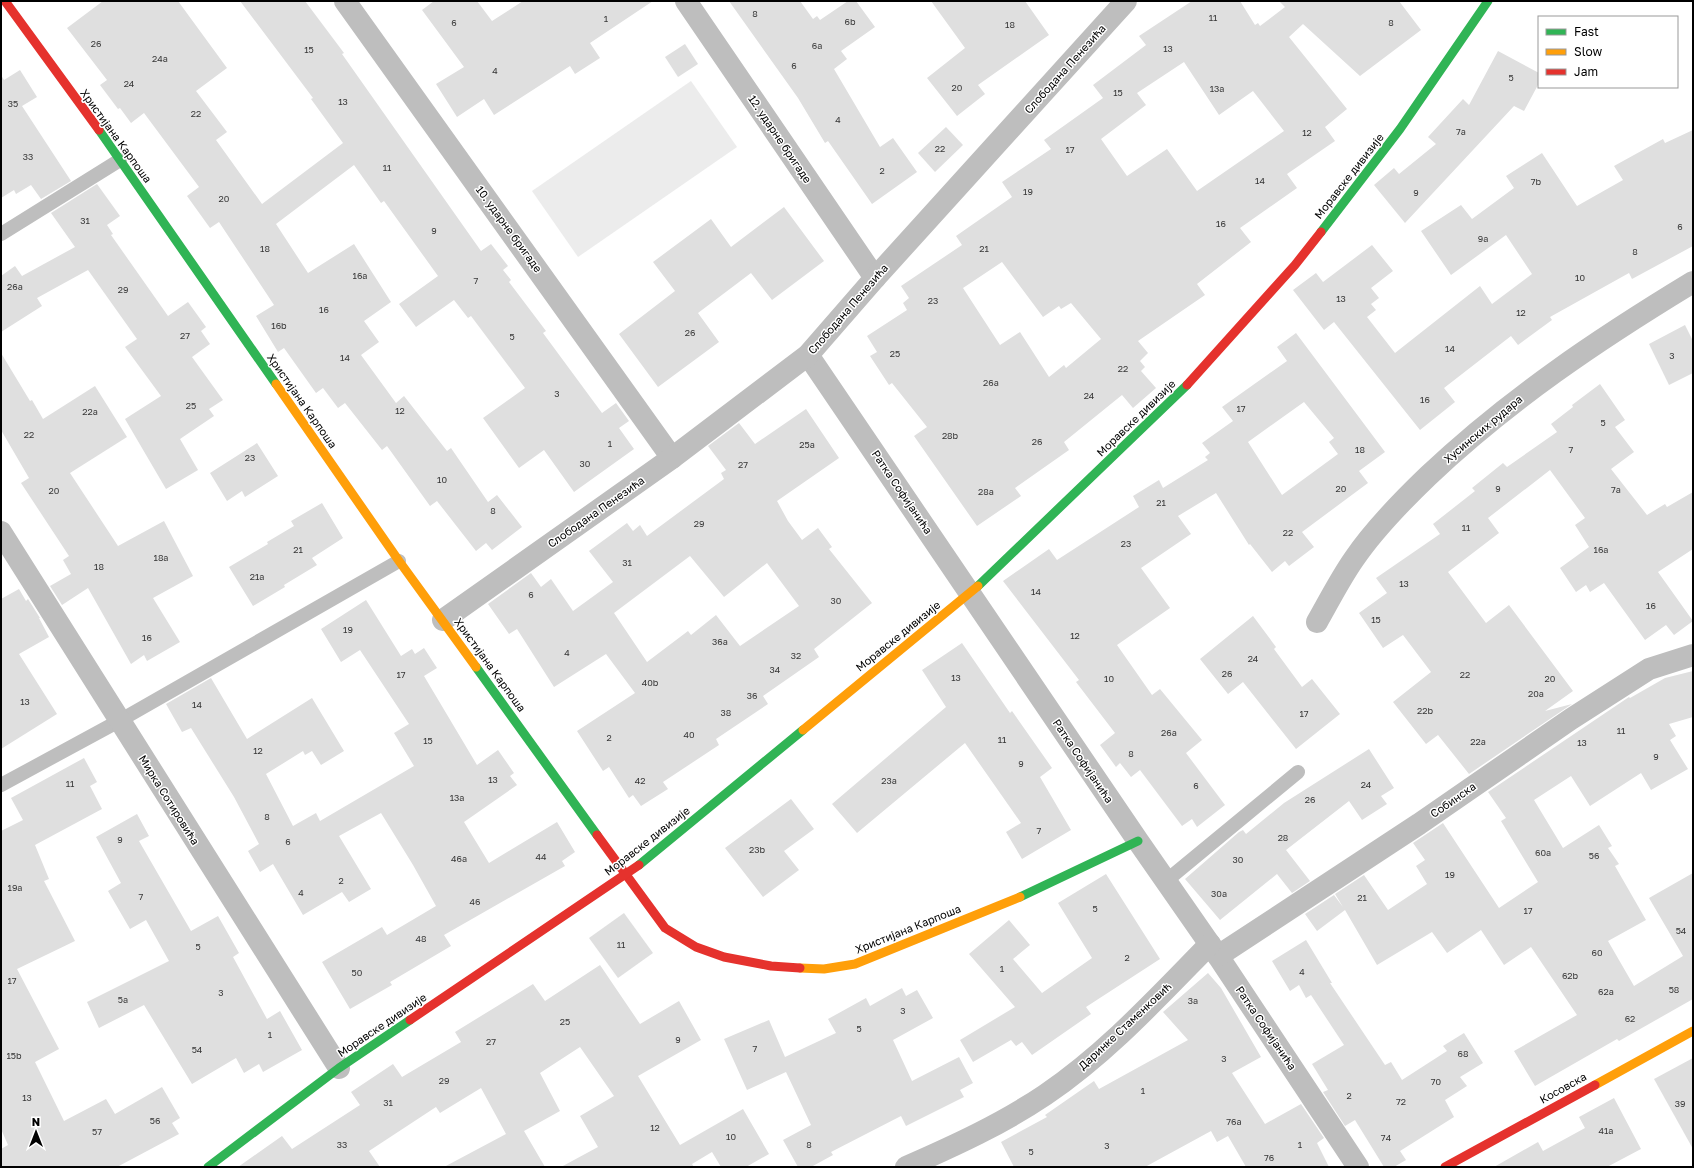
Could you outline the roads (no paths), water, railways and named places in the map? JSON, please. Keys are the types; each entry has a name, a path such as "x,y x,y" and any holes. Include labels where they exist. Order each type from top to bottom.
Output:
{"street":[{"name":"Христијана Карпоша","path":"4,1 120,160 399,561 666,928 696,948 724,957 771,966 824,969 855,964 1024,895 1138,841"},
{"name":"10. ударне бригаде","path":"346,1 672,458"},
{"name":"Слободана Пенезића","path":"443,620 672,458 808,355 875,278 1126,1"},
{"name":"Моравске дивизије","path":"208,1167 339,1068 628,874 970,593 1187,385 1295,265 1400,129 1488,1"},
{"name":"12. ударне бригаде","path":"690,3 875,278"},
{"name":"Хусинских рудара","path":"1317,622 1354,559 1401,502 1463,443 1538,382 1614,330 1693,282"},
{"name":"Ратка Софијанића","path":"808,355 1138,841 1214,950 1358,1167"},
{"name":"Мирка Сотировића","path":"1,532 339,1068"},
{"name":"Собинска","path":"1214,950 1418,824 1571,719 1649,669 1693,655"},
{"name":"Даринке Стаменковић","path":"906,1167 965,1140 1014,1115 1046,1094 1093,1059 1214,950"},
{"name":"Косовска","path":"1446,1167 1693,1030"}],"lane":[{"path":"1,234 120,160"},
{"path":"1,784 119,721 399,561"},
{"path":"1166,881 1298,772"}]}
